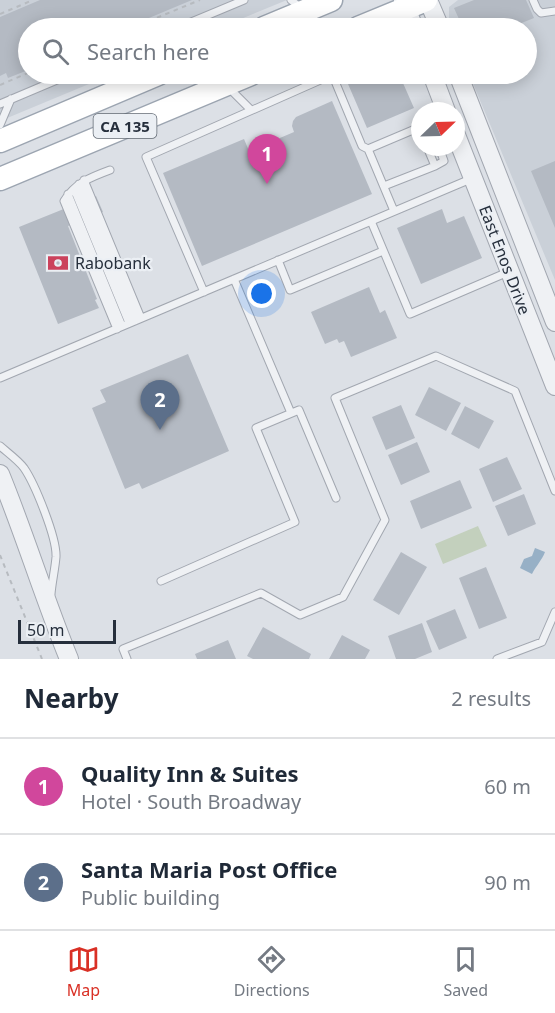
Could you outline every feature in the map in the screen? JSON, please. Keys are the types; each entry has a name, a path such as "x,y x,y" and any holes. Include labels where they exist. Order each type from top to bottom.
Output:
{"main road":[{"path":"279,18 298,5 331,0"},
{"path":"385,18 415,7"},
{"name":"CA 135","path":"0,141 134,84"},
{"name":"CA 135","path":"0,178 225,84"}],"street":[{"path":"415,7 428,18"},
{"path":"436,84 443,102"},
{"name":"East Enos Drive","path":"462,84 555,322"},
{"name":"East Enos Drive","path":"464,156 555,386"},
{"path":"0,476 16,513 69,659"}],"lane":[{"path":"201,18 244,0"},
{"path":"533,0 541,13 555,11"},
{"path":"0,104 47,84"},
{"path":"225,84 250,110"},
{"path":"204,292 146,157 310,84"},
{"path":"337,84 362,146 368,149 394,211"},
{"path":"0,126 11,99"},
{"path":"368,149 411,132"},
{"path":"431,156 435,166"},
{"path":"384,186 435,166 444,161 442,156"},
{"path":"110,170 76,187 64,201 129,323"},
{"path":"0,378 473,178"},
{"path":"76,187 129,323"},
{"path":"76,187 129,323"},
{"path":"371,221 410,314 510,272"},
{"path":"278,260 290,290 383,251"},
{"path":"234,279 291,413"},
{"path":"127,659 123,649 261,593 300,615 343,597 385,520 335,398 436,356 515,391 555,491"},
{"path":"161,581 295,522 256,428 299,410 336,498"},
{"path":"0,446 17,460 28,475 55,542 56,555 49,607"},
{"path":"497,659 542,642 555,612"}],"path":[{"path":"0,14 33,0"},
{"path":"156,18 200,0"},
{"path":"0,85 18,77"},
{"path":"0,555 42,659"}],"shaded area":[{"path":"0,0 287,0 243,18 18,18 18,84 89,84 0,121"},
{"path":"458,0 555,0 555,280 473,84 537,84 537,18 449,18 449,7"}],"green space":[{"path":"478,526 487,546 443,564 435,544"}],"water":[{"path":"535,548 545,552 532,574 520,568 524,559 532,556"}],"building":[{"path":"40,0 192,0 149,18 18,18 18,74 8,78 6,73 0,76 0,17"},
{"path":"474,0 526,0 534,18 458,18 454,8"},
{"path":"348,84 403,84 411,102 411,109 367,128"},
{"path":"332,101 372,194 202,266 163,173 244,139 249,151 294,132 292,126 296,117"},
{"path":"555,161 555,228 531,171"},
{"name":"Rabobank","path":"96,196 103,212 68,226 99,308 58,324 19,227"},
{"path":"442,209 447,223 464,216 482,258 421,284 397,228"},
{"path":"369,287 380,313 385,310 397,338 351,357 344,341 339,343 337,339 325,344 311,312"},
{"path":"188,354 229,451 142,489 139,483 125,489 92,408 106,402 100,390"},
{"path":"429,387 461,403 446,431 415,415"},
{"path":"401,405 415,438 386,450 372,417"},
{"path":"465,406 494,421 479,449 451,434"},
{"path":"417,442 430,472 401,485 388,455"},
{"path":"507,457 522,489 493,502 479,469"},
{"path":"460,480 472,508 421,529 410,501"},
{"path":"524,494 536,524 508,536 495,506"},
{"path":"401,552 427,567 399,615 373,600"},
{"path":"486,567 507,618 479,629 459,578"},
{"path":"455,609 467,638 439,650 426,621"},
{"path":"422,623 432,652 415,659 396,659 388,636"},
{"path":"263,627 311,654 309,659 253,659 247,656"},
{"path":"342,635 370,650 365,659 329,659"},
{"path":"228,640 236,659 197,659 195,654"}],"place":[{"name":"Quality Inn & Suites","path":"267,184"},
{"name":"Rabobank","path":"58,263"},
{"name":"Santa Maria Post Office","path":"160,430"}]}
